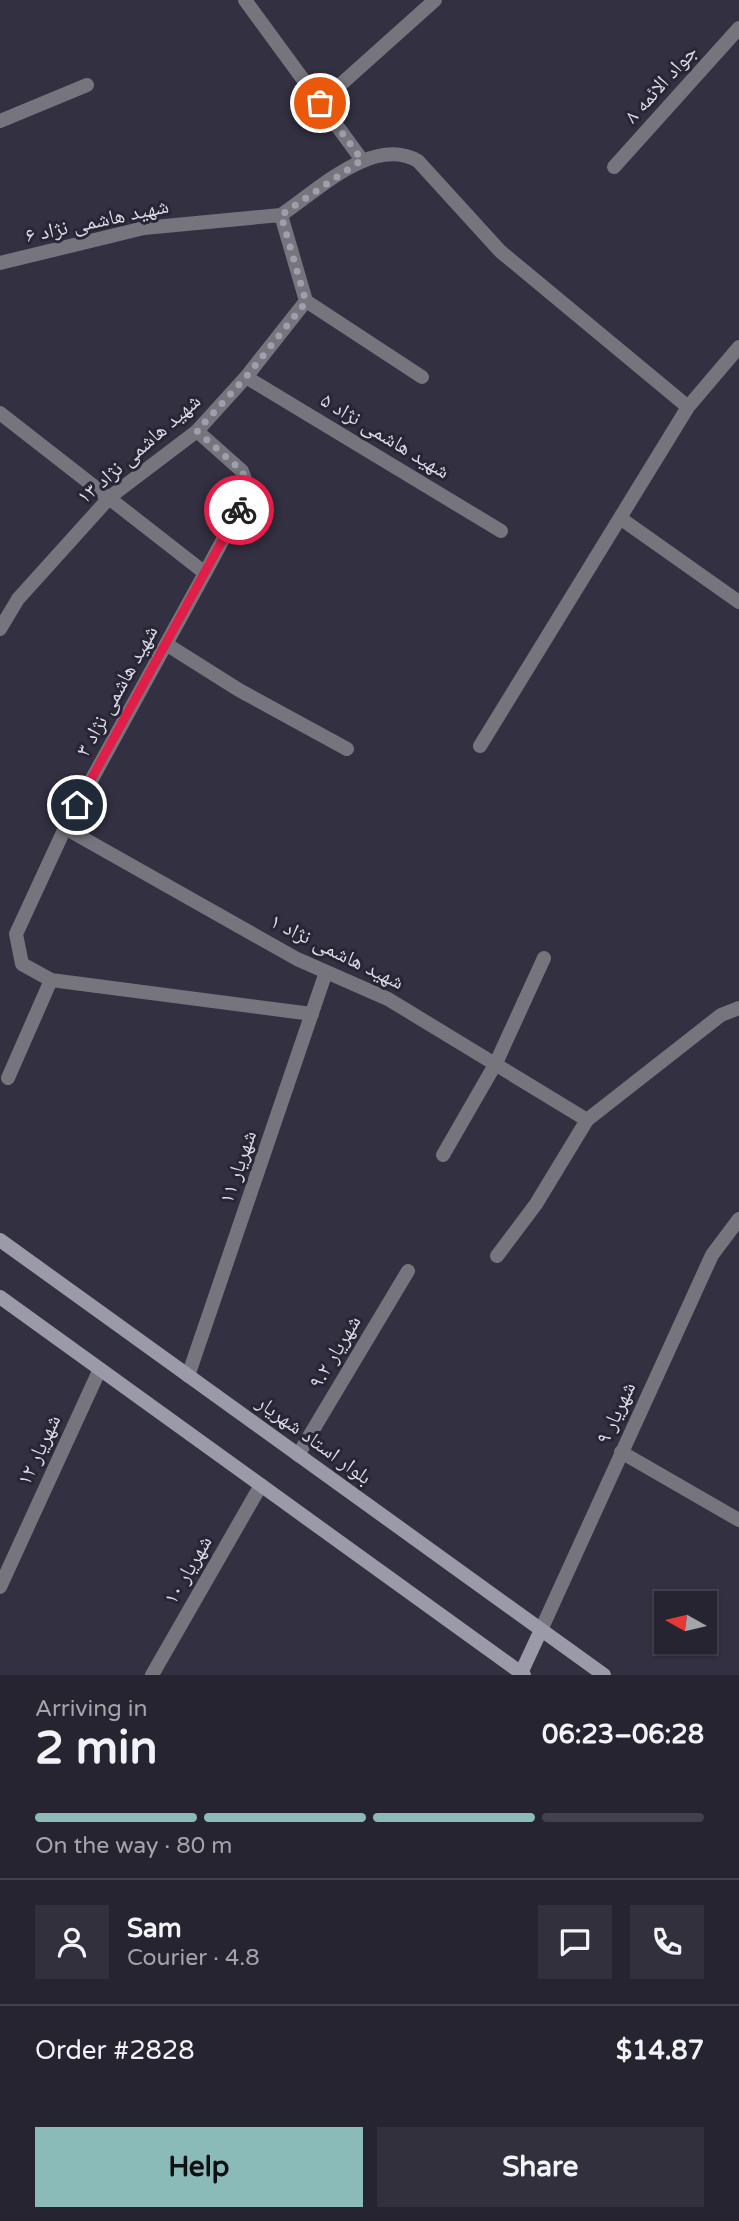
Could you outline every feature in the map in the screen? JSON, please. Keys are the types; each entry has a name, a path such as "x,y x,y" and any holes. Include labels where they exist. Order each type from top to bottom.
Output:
{"main road":[{"name":"بلوار استاد شهریار","path":"0,1240 604,1675"},
{"path":"0,1297 522,1674 541,1630"}],"street":[{"path":"245,0 362,160"},
{"path":"320,103 435,0"},
{"name":"جواد الائمه ۸","path":"614,167 739,28"},
{"path":"0,121 87,85"},
{"path":"422,377 306,302 281,215 362,160 405,153 418,161 500,251 688,407"},
{"name":"شهید هاشمی نژاد ۶","path":"0,263 144,228 281,215"},
{"name":"شهید هاشمی نژاد ۱۳","path":"0,629 18,599 110,497 197,431 246,377 306,302"},
{"path":"480,746 688,407 739,347"},
{"name":"شهید هاشمی نژاد ۵","path":"246,377 501,531"},
{"path":"0,413 205,573"},
{"name":"شهید هاشمی نژاد ۳","path":"51,980 22,964 16,934 65,828 241,506 247,485 242,471 197,431"},
{"path":"620,518 739,602"},
{"path":"166,644 239,690 347,749"},
{"name":"شهید هاشمی نژاد ۱","path":"65,828 297,959 388,999 587,1120"},
{"path":"443,1155 496,1063 544,958"},
{"name":"شهریار ۱۱","path":"188,1376 326,972"},
{"path":"8,1078 51,980 312,1014"},
{"path":"497,1256 537,1204 587,1120 721,1015 739,1008"},
{"name":"شهریار ۹","path":"541,1630 712,1255 739,1219"},
{"name":"شهریار ۹.۲","path":"298,1455 408,1271"},
{"name":"شهریار ۱۲","path":"0,1587 100,1369"},
{"path":"621,1452 739,1520"},
{"name":"شهریار ۱۰","path":"152,1675 261,1485"}],"way so far":[{"path":"239,510 247,485 242,471 197,431 246,377 306,302 281,215 362,160 320,103"}],"route":[{"path":"77,805 239,510"}]}
